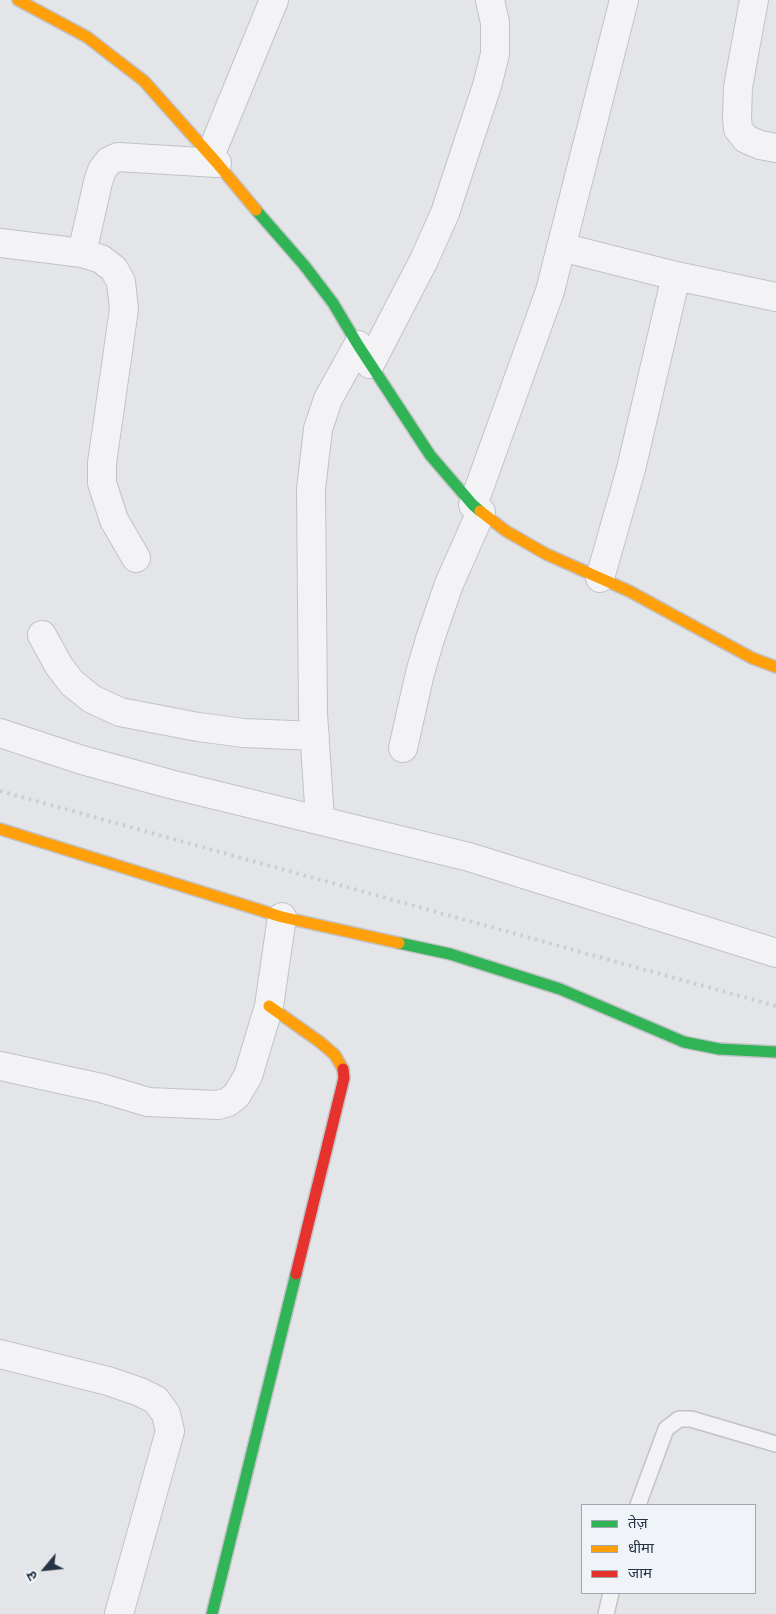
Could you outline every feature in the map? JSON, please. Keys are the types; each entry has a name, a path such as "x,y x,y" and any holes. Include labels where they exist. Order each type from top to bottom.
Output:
{"street":[{"path":"18,0 87,37 144,80 304,265 333,303 364,355 430,455 477,509 506,531 546,554 629,591 752,658 776,667"},
{"path":"214,159 274,0"},
{"path":"320,820 315,736 311,489 318,429 328,399 364,355 424,260 445,213 487,86 495,54 495,23 490,0"},
{"path":"403,748 420,673 430,639 477,509 550,291 624,0"},
{"path":"754,0 738,87 738,129 746,139 760,145 776,148"},
{"path":"82,253 98,182 102,170 109,160 118,156 214,159"},
{"path":"0,243 82,253 101,259 114,269 121,282 124,309 102,463 102,483 114,520 136,558"},
{"path":"561,247 676,276 776,298"},
{"path":"600,578 631,469 676,276"},
{"path":"42,635 59,666 72,683 92,699 120,712 198,727 244,733 315,736"},
{"path":"0,733 82,760 170,784 469,857 776,953"},
{"path":"0,829 282,917 450,954 560,988 684,1042 719,1049 776,1052"},
{"path":"0,1066 101,1088 148,1102 218,1105 228,1102 236,1096 248,1076 269,1006 282,917"},
{"path":"212,1614 344,1078 343,1067 335,1055 269,1006"},
{"path":"0,1354 108,1381 140,1392 156,1400 166,1414 170,1431 119,1614"}],"lane":[{"path":"638,1504 666,1429 679,1420 692,1419 776,1444"},
{"path":"606,1614 611,1594"}],"railway":[{"path":"0,791 776,1006"}],"traffic: fast":[{"path":"256,210 304,265 333,303 358,345 430,455 480,511"},
{"path":"399,943 450,954 560,989 684,1042 719,1049 776,1052"},
{"path":"212,1614 296,1274"}],"traffic: slow":[{"path":"18,0 87,37 144,81 256,210"},
{"path":"480,511 506,531 546,554 629,591 752,658 776,667"},
{"path":"0,829 282,917 399,943"},
{"path":"269,1006 320,1042 335,1055 343,1069"}],"traffic: jam":[{"path":"296,1274 344,1078 343,1069"}]}
